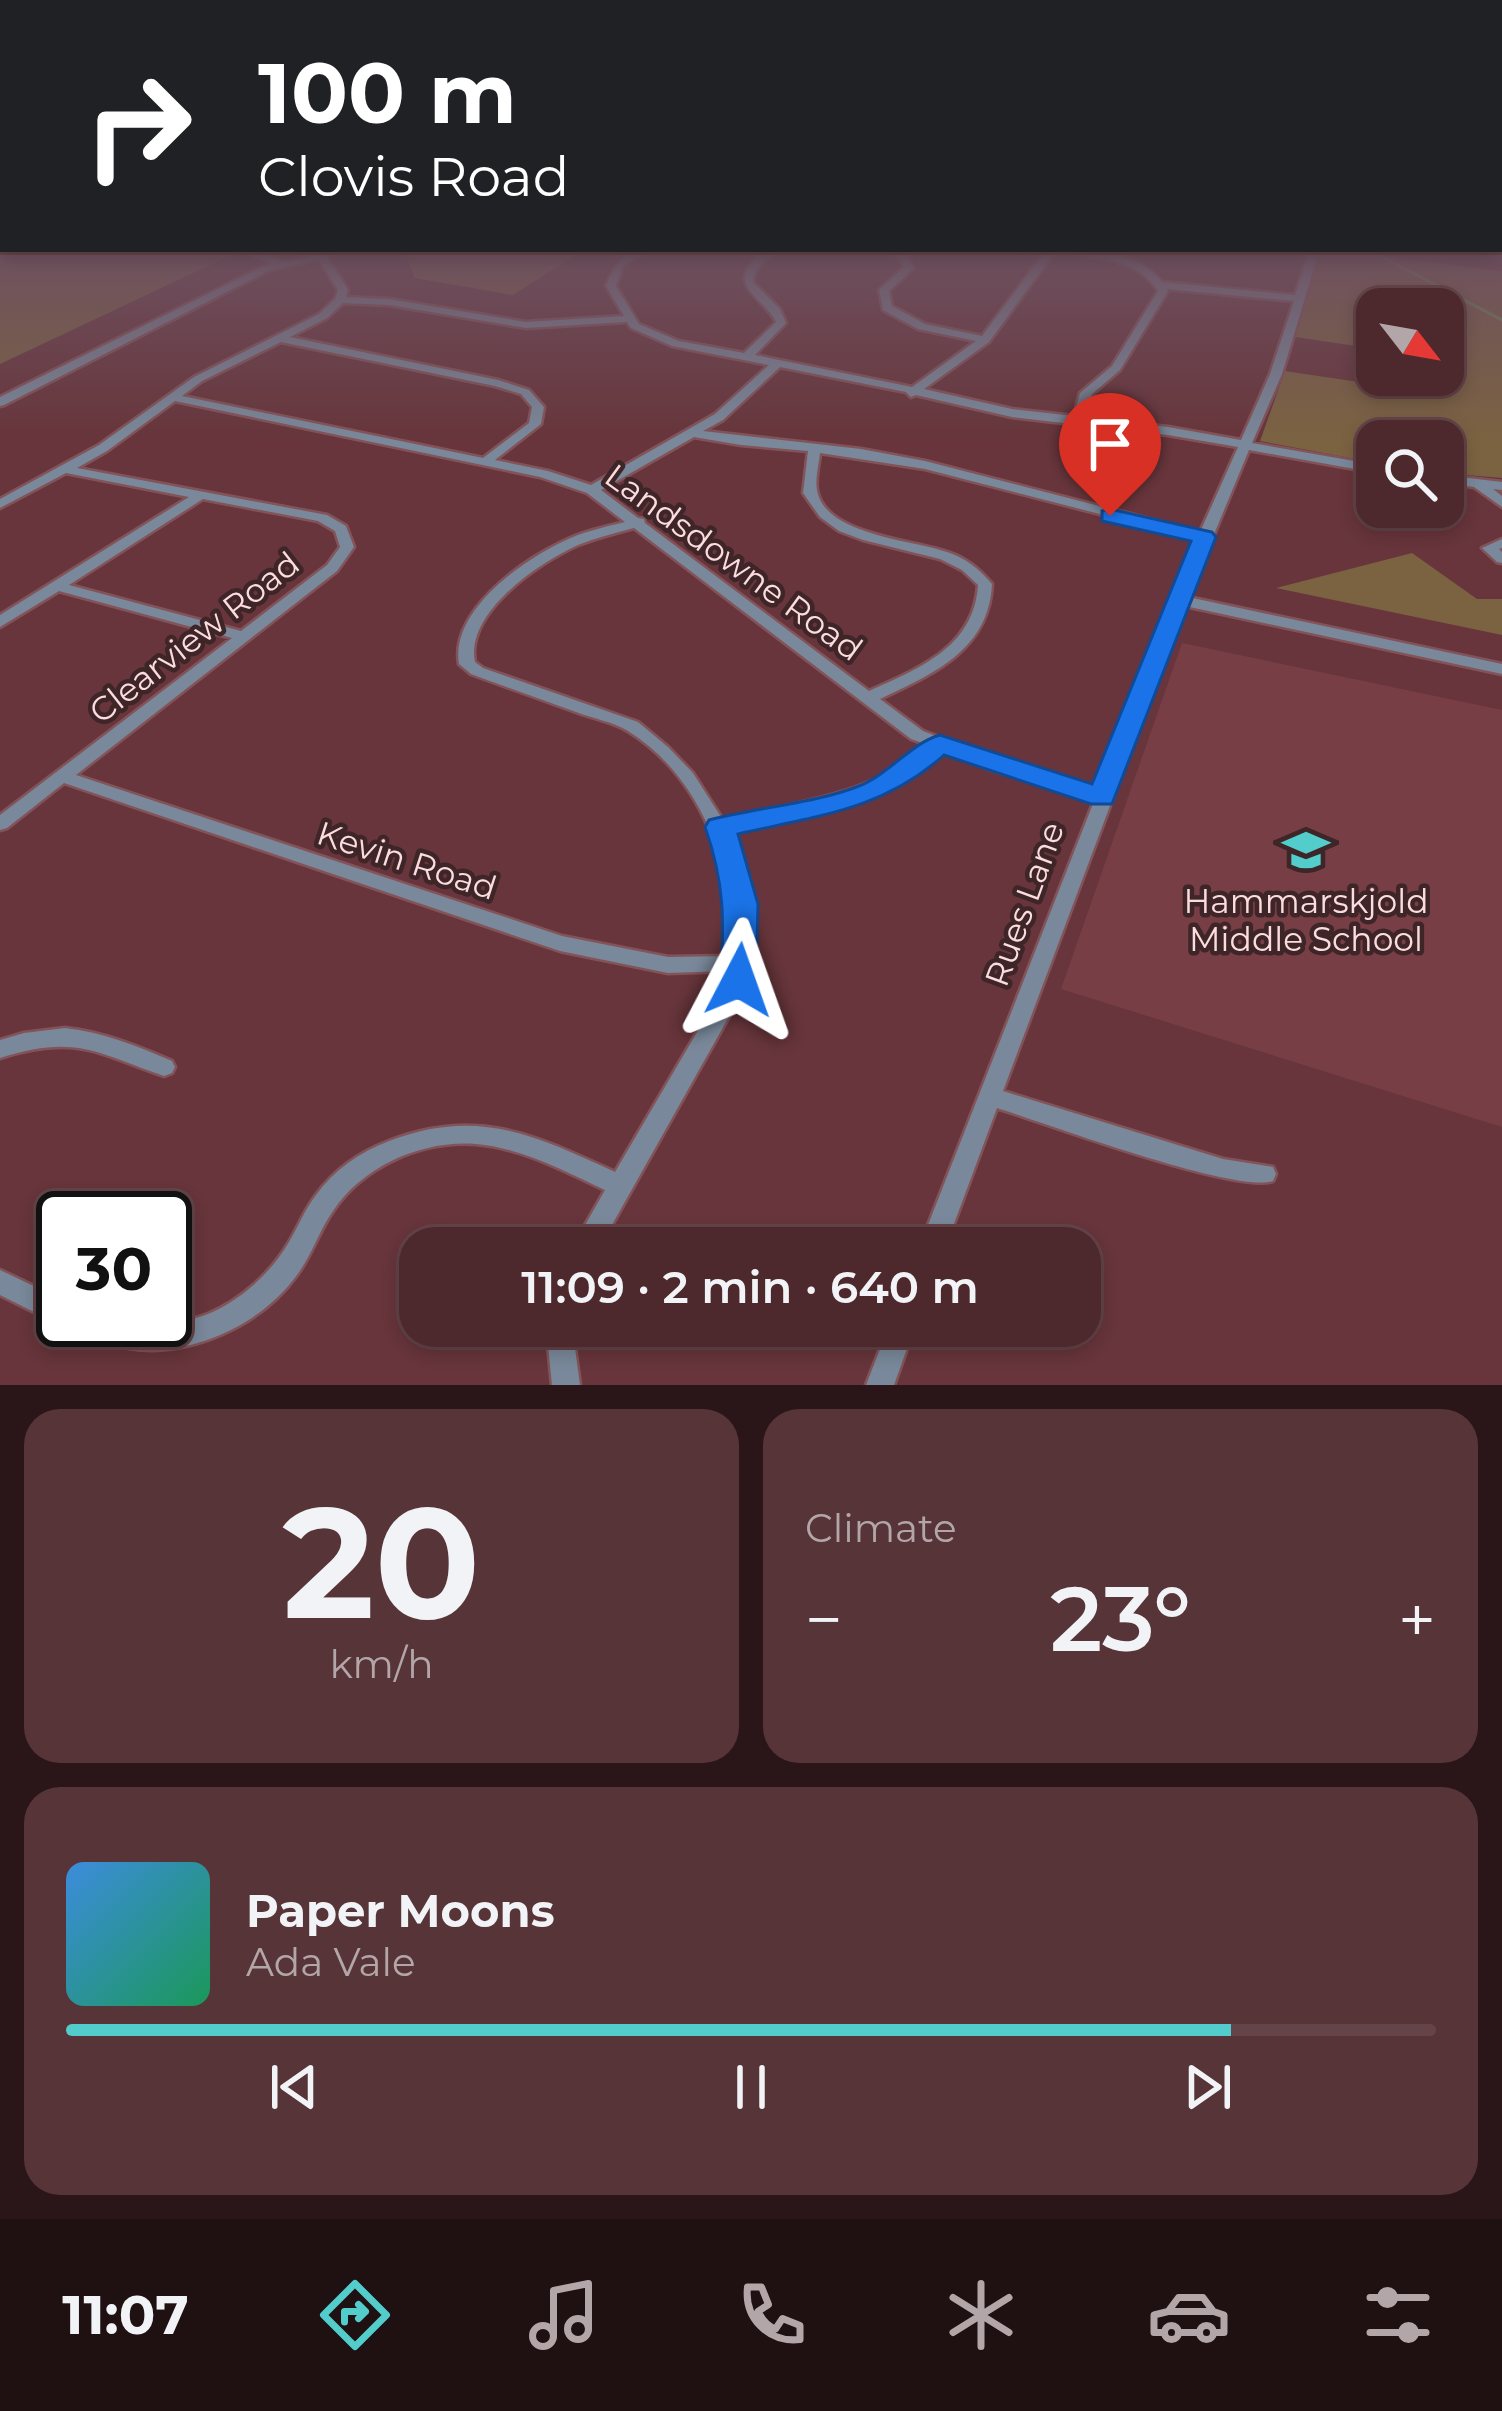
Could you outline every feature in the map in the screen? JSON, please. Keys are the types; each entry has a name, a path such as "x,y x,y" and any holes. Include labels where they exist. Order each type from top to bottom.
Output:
{"street":[{"path":"0,402 182,312"},
{"path":"0,504 120,437 171,398 327,312"},
{"path":"449,312 539,326 630,319"},
{"path":"626,312 659,339 911,393 1356,465"},
{"path":"747,357 781,323 776,312"},
{"path":"893,312 922,327 985,340"},
{"path":"911,393 985,340 1006,312"},
{"path":"1078,423 1086,393 1116,368 1153,312"},
{"name":"Rues Lane","path":"940,1227 1046,956 1101,797 1204,537 1247,446 1295,312"},
{"path":"278,338 525,392 538,407 538,419 522,437 485,463"},
{"path":"592,490 694,434 745,398 777,363"},
{"name":"Landsdowne Road","path":"171,398 592,490 639,521 916,735 1101,797"},
{"path":"694,434 753,446 881,456 1009,483 1110,516 1204,537"},
{"path":"814,450 810,493 830,518 873,537 952,556 986,584 982,611 945,661 868,698"},
{"name":"Clearview Road","path":"0,824 337,564 346,551 347,539 322,518 64,469"},
{"path":"1464,482 1502,486"},
{"path":"1479,484 1502,503"},
{"path":"0,622 201,495"},
{"path":"596,1227 739,980 742,904 736,869 720,827 692,780 632,726 477,671 462,653 464,632 471,622 539,561 580,539 639,521"},
{"path":"1502,543 1489,548 1502,559"},
{"path":"57,586 243,636"},
{"path":"1179,600 1502,670"},
{"path":"720,827 865,795 902,777 940,744"},
{"name":"Kevin Road","path":"61,776 560,943 668,965 741,963"},
{"path":"0,1049 52,1036 90,1035 164,1066"},
{"path":"989,1096 1223,1169 1264,1174"},
{"path":"192,1331 240,1310 285,1271 339,1185 379,1157 424,1140 454,1135 499,1137 620,1186"},
{"path":"0,1282 36,1300"},
{"path":"561,1347 566,1385"},
{"path":"880,1385 894,1347"}],"shaded area":[{"path":"0,312 111,312 0,364"},
{"path":"1303,312 1356,312 1356,346 1295,337"},
{"path":"1464,312 1502,312 1502,478 1464,475 1464,420 1356,420 1356,459 1260,441 1285,371 1356,382 1356,396 1464,396"},
{"path":"1412,553 1477,599 1502,599 1502,635 1276,588"},
{"name":"Hammarskjold Middle School","path":"1182,643 1502,710 1502,1127 1061,989"}],"waterway":[{"path":"1486,312 1502,320"}],"place":[{"name":"Hammarskjold Middle School","path":"1306,850"}],"route":[{"path":"739,980 742,904 736,869 720,827 865,795 917,767 940,744 1101,797 1204,537 1110,516"}]}
